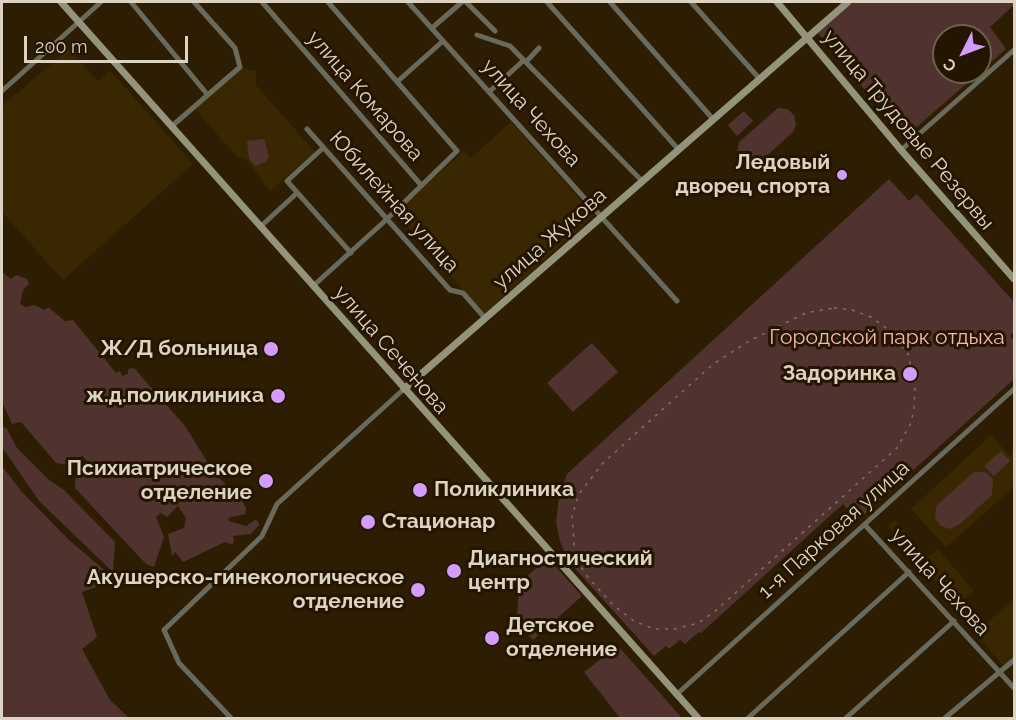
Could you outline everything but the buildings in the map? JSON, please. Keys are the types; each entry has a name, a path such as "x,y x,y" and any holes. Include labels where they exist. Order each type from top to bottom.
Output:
{"main road":[{"name":"улица Сеченова","path":"61,2 698,718"},
{"name":"улица Трудовые Резервы","path":"777,2 901,150 1014,279"},
{"name":"улица Жукова","path":"404,389 806,35 848,2"}],"street":[{"path":"2,91 102,2"},
{"path":"131,2 207,94"},
{"path":"172,126 240,67 239,57 194,2"},
{"name":"улица Комарова","path":"262,2 421,185"},
{"path":"313,286 351,253 457,151 328,2"},
{"name":"улица Чехова","path":"408,2 677,301"},
{"path":"432,28 464,2 495,31"},
{"path":"547,2 678,149"},
{"path":"610,2 712,118"},
{"path":"691,2 758,77"},
{"path":"477,35 510,46 642,181"},
{"path":"398,81 443,41"},
{"path":"489,92 539,48"},
{"path":"901,150 1014,50"},
{"name":"Юбилейная улица","path":"307,129 450,290 463,292 485,318"},
{"path":"323,148 287,181 351,253"},
{"path":"261,227 297,193"},
{"name":"улица Жукова","path":"231,718 179,663 164,630 262,536 277,504 404,389"},
{"name":"1-я Парковая улица","path":"676,695 1014,389"},
{"name":"улица Чехова","path":"865,525 1014,688"},
{"path":"747,718 909,572"},
{"path":"846,718 954,621"},
{"path":"945,718 1014,660"}],"shaded area":[{"path":"69,49 98,81 110,70 193,164 63,280 2,212 2,106"},
{"path":"241,68 256,71 256,85 315,152 270,191 246,159 237,157 194,108"},
{"path":"511,122 594,215 484,314 395,212 464,151 471,158"},
{"path":"991,435 1010,456 1014,452 1014,487 946,547 911,509"},
{"path":"894,520 928,557 938,549 974,591 962,602 983,626 1014,599 1014,663 1007,670 950,606 954,602 888,526"}],"green space":[{"path":"854,2 1014,2 1014,5 992,25 932,24 932,84 966,84 904,138 818,33"},
{"path":"992,30 1006,49 992,61"},
{"path":"778,108 787,109 794,115 796,124 794,131 759,163 744,163 737,153 739,142"},
{"path":"744,111 753,121 737,136 728,125"},
{"path":"264,139 269,156 266,162 256,166 249,159 247,141"},
{"name":"Городской парк отдыха","path":"889,179 909,201 917,194 1014,302 1014,332 1010,336 1014,341 1014,379 858,520 843,504 701,633 699,632 685,644 680,640 669,649 666,646 654,656 569,562 560,541 556,522 559,496 567,474"},
{"path":"2,272 11,279 16,275 27,279 29,284 23,290 20,304 26,307 34,305 45,310 48,307 65,321 73,320 116,373 120,371 122,376 128,374 128,369 134,368 185,426 216,476 225,483 224,495 227,486 241,499 246,508 245,514 228,518 229,521 246,526 255,520 258,521 259,525 251,534 232,536 233,545 225,542 183,562 175,552 172,556 168,534 184,528 186,518 178,506 167,517 161,513 156,517 164,537 154,567 146,564 75,488 76,474 87,461 82,455 73,466 56,463 21,422 12,424 2,402"},
{"path":"592,343 618,372 573,412 547,383"},
{"path":"2,426 7,429 17,448 48,479 64,490 115,542 113,572 39,501 2,447"},
{"path":"1001,451 1010,461 994,476 984,466"},
{"path":"2,466 21,491 69,540 116,580 82,592 97,637 82,649 110,700 129,718 2,718"},
{"path":"974,472 985,472 993,479 992,495 960,524 950,529 941,526 935,518 936,506"},
{"path":"548,558 582,596 533,640 517,622 519,583"},
{"path":"618,646 682,718 620,718 584,672"}],"railway":[{"path":"834,308 852,310 871,317 893,333 908,354 915,385 914,408 911,423 897,448 713,613 698,623 675,629 654,629 634,621 613,605 586,575 575,557 572,516 579,494 603,463 712,365 749,341 806,313 834,308"}],"place":[{"name":"Ледовый дворец спорта","path":"842,175"},
{"name":"Ж/Д больница","path":"271,349"},
{"name":"Задоринка","path":"910,374"},
{"name":"ж.д.поликлиника","path":"278,396"},
{"name":"Психиатрическое отделение","path":"266,481"},
{"name":"Поликлиника","path":"420,490"},
{"name":"Стационар","path":"368,522"},
{"name":"Диагностический центр","path":"454,571"},
{"name":"Акушерско-гинекологическое отделение","path":"418,590"},
{"name":"Детское отделение","path":"492,638"}]}
